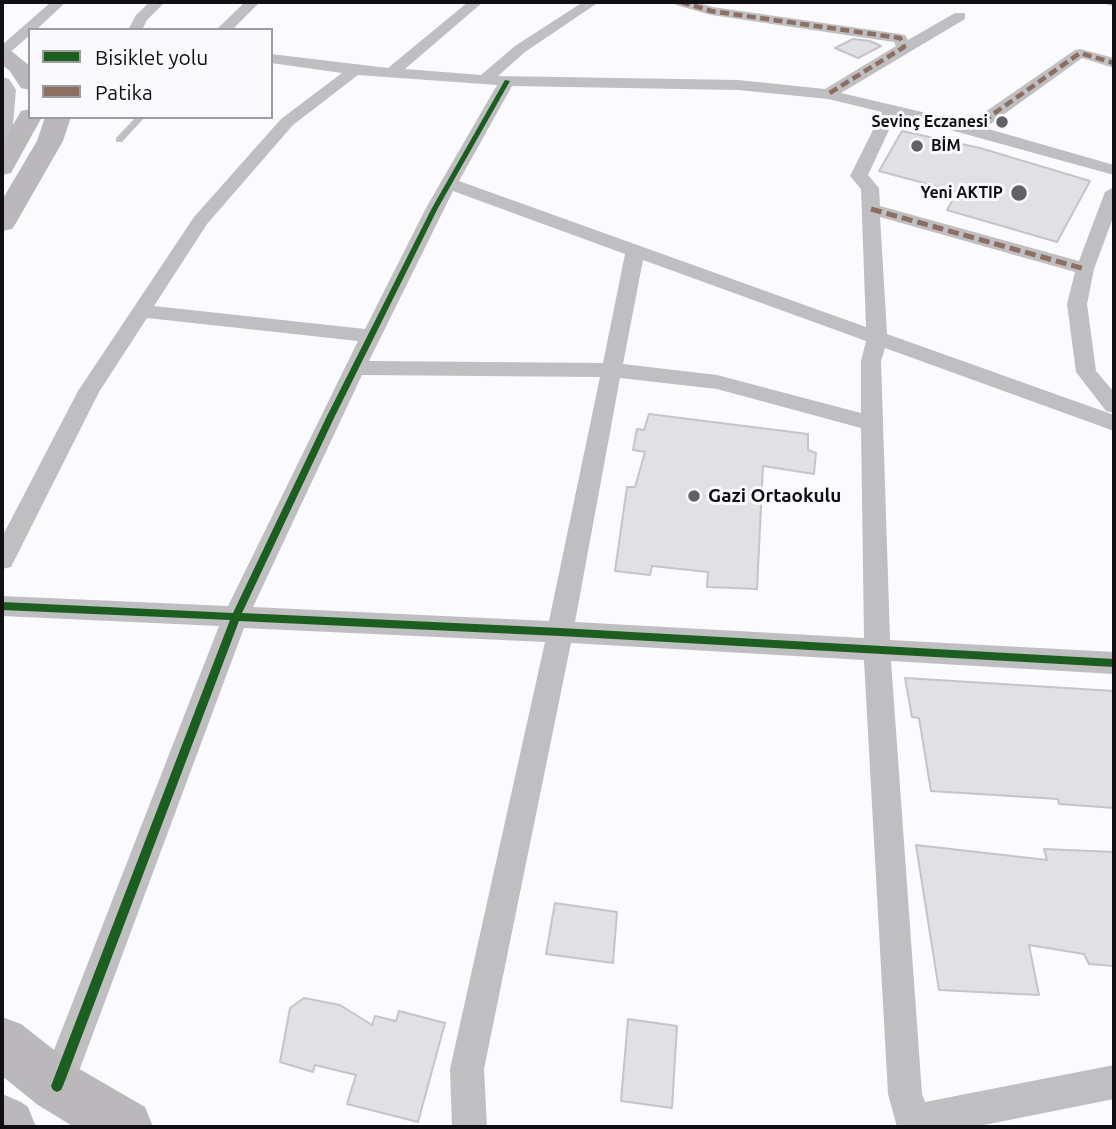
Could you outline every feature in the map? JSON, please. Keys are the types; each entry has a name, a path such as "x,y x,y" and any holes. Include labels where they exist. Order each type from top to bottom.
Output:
{"highway":[{"path":"2,33 28,37"},
{"path":"2,54 17,65 28,80"},
{"path":"2,167 28,119"},
{"path":"2,223 50,141 57,119"},
{"path":"2,1043 57,1086 125,1127"},
{"path":"2,1121 8,1127"}],"street":[{"path":"37,28 59,2"},
{"path":"136,28 141,18 158,2"},
{"path":"225,28 253,2"},
{"path":"392,72 473,2"},
{"path":"485,79 520,50 592,2"},
{"path":"681,2 710,11 878,33 900,38 904,47"},
{"path":"828,94 960,16"},
{"path":"2,54 28,38"},
{"path":"972,129 1080,53 1114,63"},
{"path":"273,58 355,70 507,81 737,85 828,94 972,129 1114,170"},
{"path":"2,560 89,391 201,220 287,122 355,70"},
{"path":"57,1086 235,618 371,336 507,81"},
{"path":"2,83 8,90 2,136"},
{"path":"891,109 859,176 870,188 877,339 871,361 877,650 905,1094 913,1125 1114,1082"},
{"path":"450,184 1114,423"},
{"path":"1114,192 1085,269 1077,304 1086,372 1114,406"},
{"path":"871,209 1085,269"},
{"path":"469,1127 467,1069 560,632 635,251"},
{"path":"142,311 371,336"},
{"path":"355,368 611,370 717,382 872,424"},
{"path":"2,606 560,632 1114,663"}],"lane":[{"path":"119,141 139,119"}],"building":[{"path":"853,39 870,41 881,46 858,58 835,48"},
{"path":"902,131 980,148 1090,181 1057,242 947,210 957,192 879,171"},
{"name":"Gazi Ortaokulu","path":"649,414 808,434 808,450 816,453 814,474 763,466 757,589 707,587 708,572 652,566 650,575 615,571 627,487 635,487 645,452 633,450 637,429 644,430"},
{"path":"905,678 1114,691 1114,808 1059,804 1058,799 931,791 919,718 912,717"},
{"path":"916,845 1047,860 1044,849 1114,852 1114,966 1089,964 1084,954 1029,945 1039,995 939,990"},
{"path":"555,903 617,912 613,963 546,954"},
{"path":"304,998 340,1005 372,1025 375,1016 396,1021 399,1011 445,1023 418,1122 347,1104 356,1075 315,1065 313,1072 280,1062 290,1008"},
{"path":"628,1019 677,1026 672,1108 621,1101"}],"marked path":[{"path":"681,2 711,11 900,38 904,47 828,94"},
{"path":"972,129 1080,53 1114,63"},
{"path":"871,209 1085,269"}],"cycle path":[{"path":"57,1086 235,618 330,418 435,208 507,81"},
{"path":"2,606 560,632 1114,663"}],"place":[{"name":"Sevinç Eczanesi","path":"1002,122"},
{"name":"BİM","path":"917,146"},
{"name":"Yeni AKTIP","path":"1019,193"},
{"name":"Gazi Ortaokulu","path":"694,496"}]}
